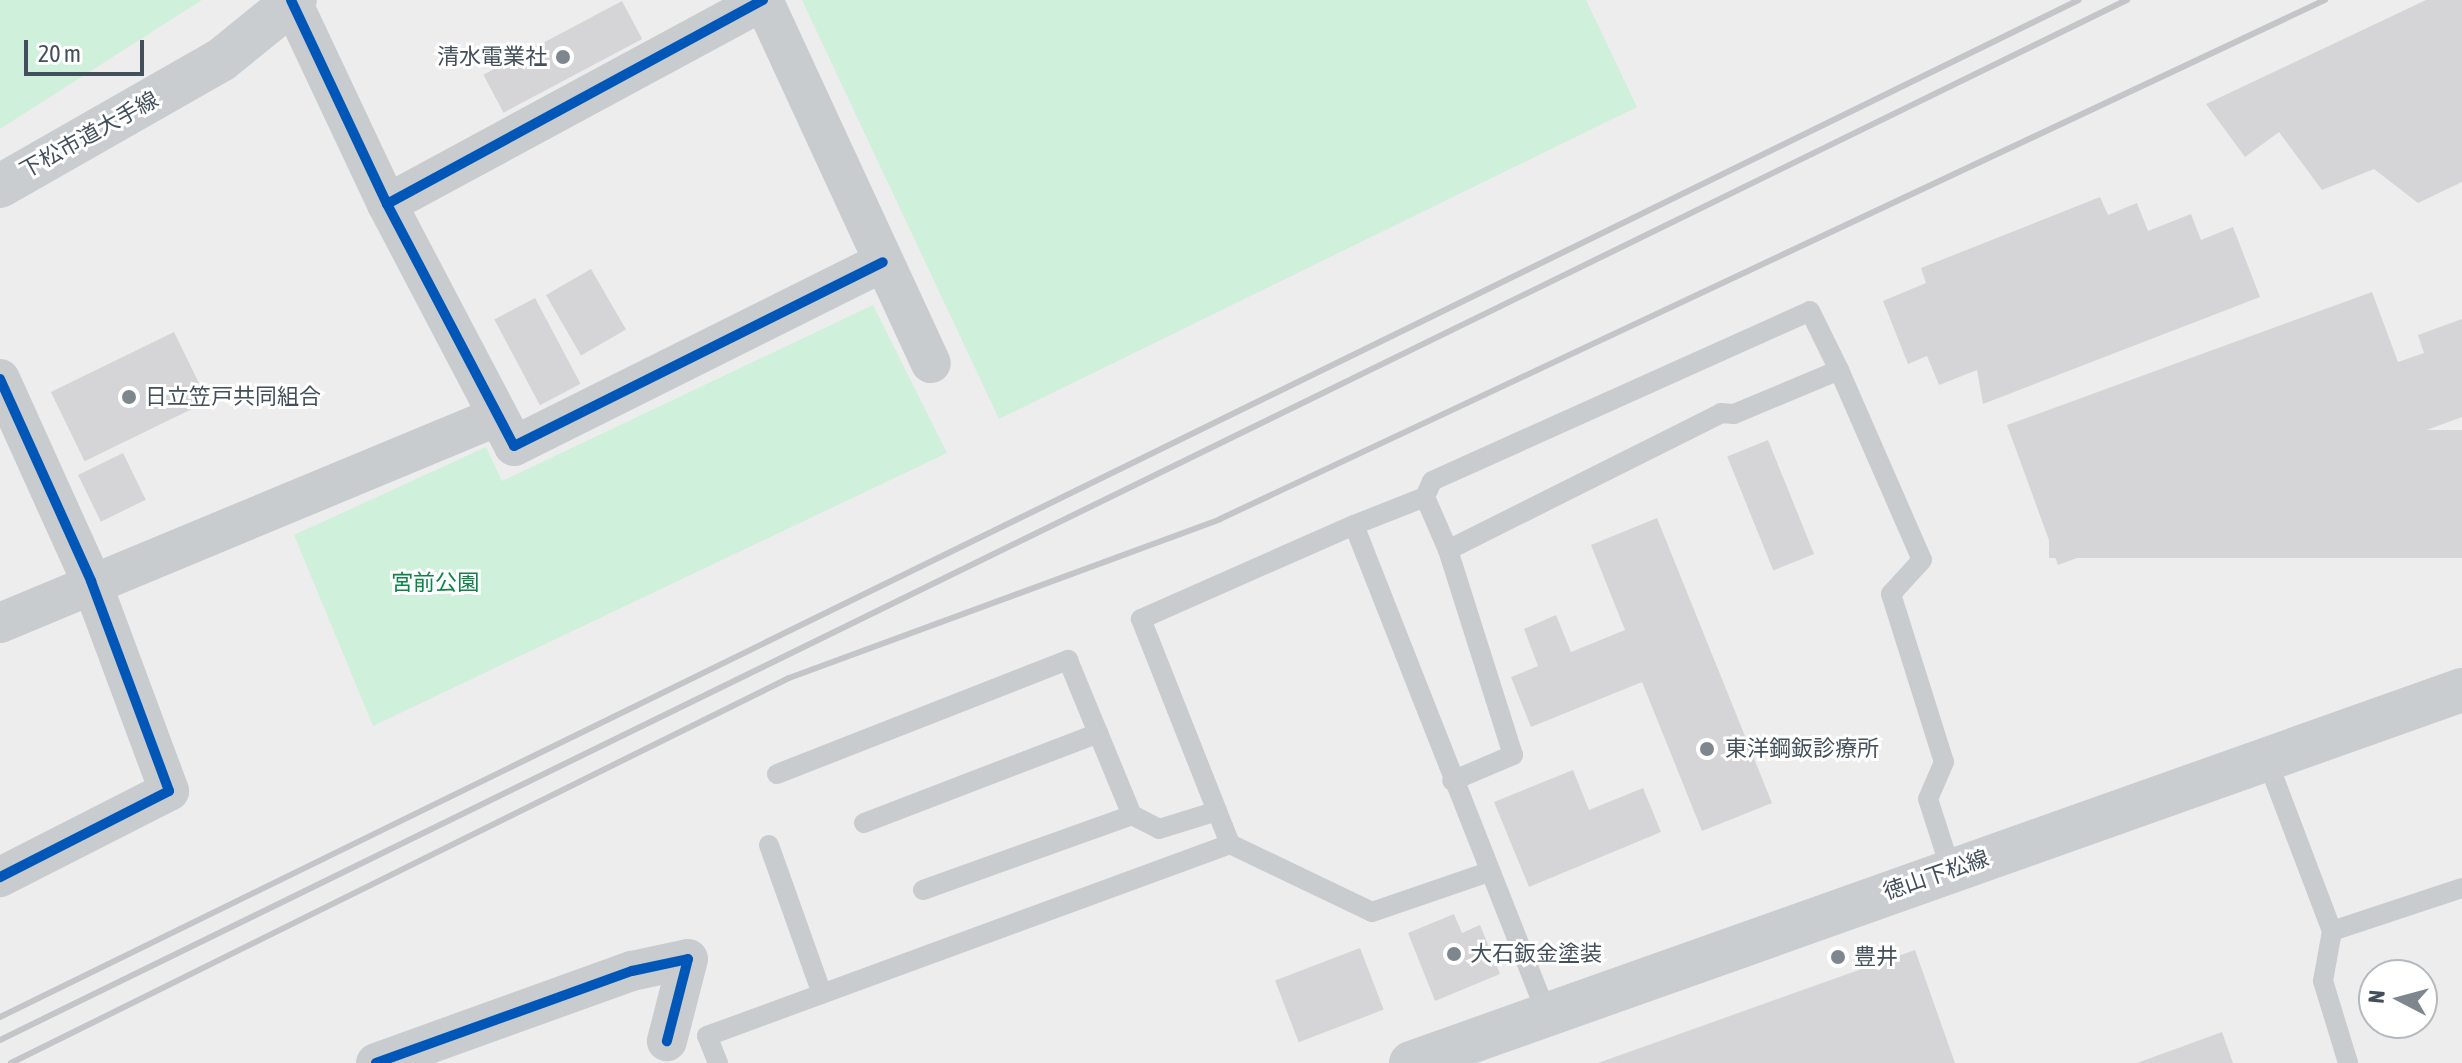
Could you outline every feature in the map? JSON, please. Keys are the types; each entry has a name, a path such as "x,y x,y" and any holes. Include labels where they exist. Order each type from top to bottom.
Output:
{"main road":[{"name":"下松市道大手線","path":"0,186 221,60 293,1"},
{"name":"徳山下松線","path":"1411,1063 1546,1012 2462,690"}],"street":[{"path":"387,204 763,0 931,363"},
{"path":"293,1 387,204 514,446 883,262"},
{"path":"0,877 169,791 91,581 4,398"},
{"path":"0,623 91,581 498,416"},
{"path":"376,1063 632,971 688,959 667,1041"}],"lane":[{"path":"1489,872 1372,912 1230,844 1141,619 1425,497 1432,481 1810,311 1922,560 1891,594 1944,762 1928,799 1951,870"},
{"path":"1448,550 1721,413 1734,414 1839,370"},
{"path":"1425,497 1448,550 1513,755 1452,781"},
{"path":"1354,525 1452,781 1546,1012"},
{"path":"777,774 1068,660 1132,815 1159,829 1217,811"},
{"path":"864,823 1098,733"},
{"path":"2267,760 2332,931 2323,981 2348,1063"},
{"path":"923,890 1132,815"},
{"path":"718,1063 707,1036 1230,844"},
{"path":"769,845 822,994"},
{"path":"2332,931 2462,888"}],"green space":[{"path":"0,0 202,0 0,129"},
{"path":"802,0 1586,0 1637,107 999,419"},
{"name":"宮前公園","path":"873,305 947,453 373,726 294,535 486,447 502,481"}],"building":[{"path":"2426,0 2462,0 2462,182 2418,203 2374,169 2322,190 2279,132 2245,157 2206,104"},
{"name":"清水電業社","path":"622,1 642,39 504,113 483,75"},
{"path":"2100,197 2108,215 2137,203 2148,231 2191,214 2201,240 2233,227 2260,297 1983,404 1977,370 1939,385 1927,356 1908,364 1883,301 1926,283 1921,268"},
{"path":"591,269 626,330 581,356 546,295"},
{"path":"2372,292 2398,362 2424,353 2418,335 2462,319 2462,417 2058,565 2007,425"},
{"path":"535,298 581,384 540,405 494,320"},
{"name":"日立笠戸共同組合","path":"174,332 208,401 85,461 51,392"},
{"path":"2049,430 2462,430 2462,558 2049,558"},
{"path":"1768,440 1814,554 1773,571 1727,456"},
{"path":"123,453 146,500 101,522 78,475"},
{"path":"1657,518 1772,803 1702,831 1642,682 1531,727 1511,677 1538,666 1524,629 1556,615 1571,652 1625,630 1591,545"},
{"path":"1573,770 1589,810 1643,788 1661,832 1529,887 1494,802"},
{"name":"大石鈑金塗装","path":"1454,914 1462,933 1480,925 1500,974 1435,1001 1408,933"},
{"path":"1360,948 1384,1010 1299,1042 1275,981"},
{"path":"1915,950 1955,1063 1598,1063"},
{"path":"2222,1032 2233,1063 2137,1063"}],"railway":[{"path":"0,1017 2079,0"},
{"path":"0,1040 2127,0"},
{"path":"11,1063 789,678 1220,519 2325,0"}],"cycle path":[{"path":"291,0 387,204 514,446 883,262"},
{"path":"387,204 763,0"},
{"path":"0,379 91,581 169,791 0,877"},
{"path":"376,1063 632,971 688,959 667,1041"}],"place":[{"name":"清水電業社","path":"563,57"},
{"name":"日立笠戸共同組合","path":"129,397"},
{"name":"東洋鋼鈑診療所","path":"1707,749"},
{"name":"大石鈑金塗装","path":"1454,954"},
{"name":"豊井","path":"1838,957"}]}
